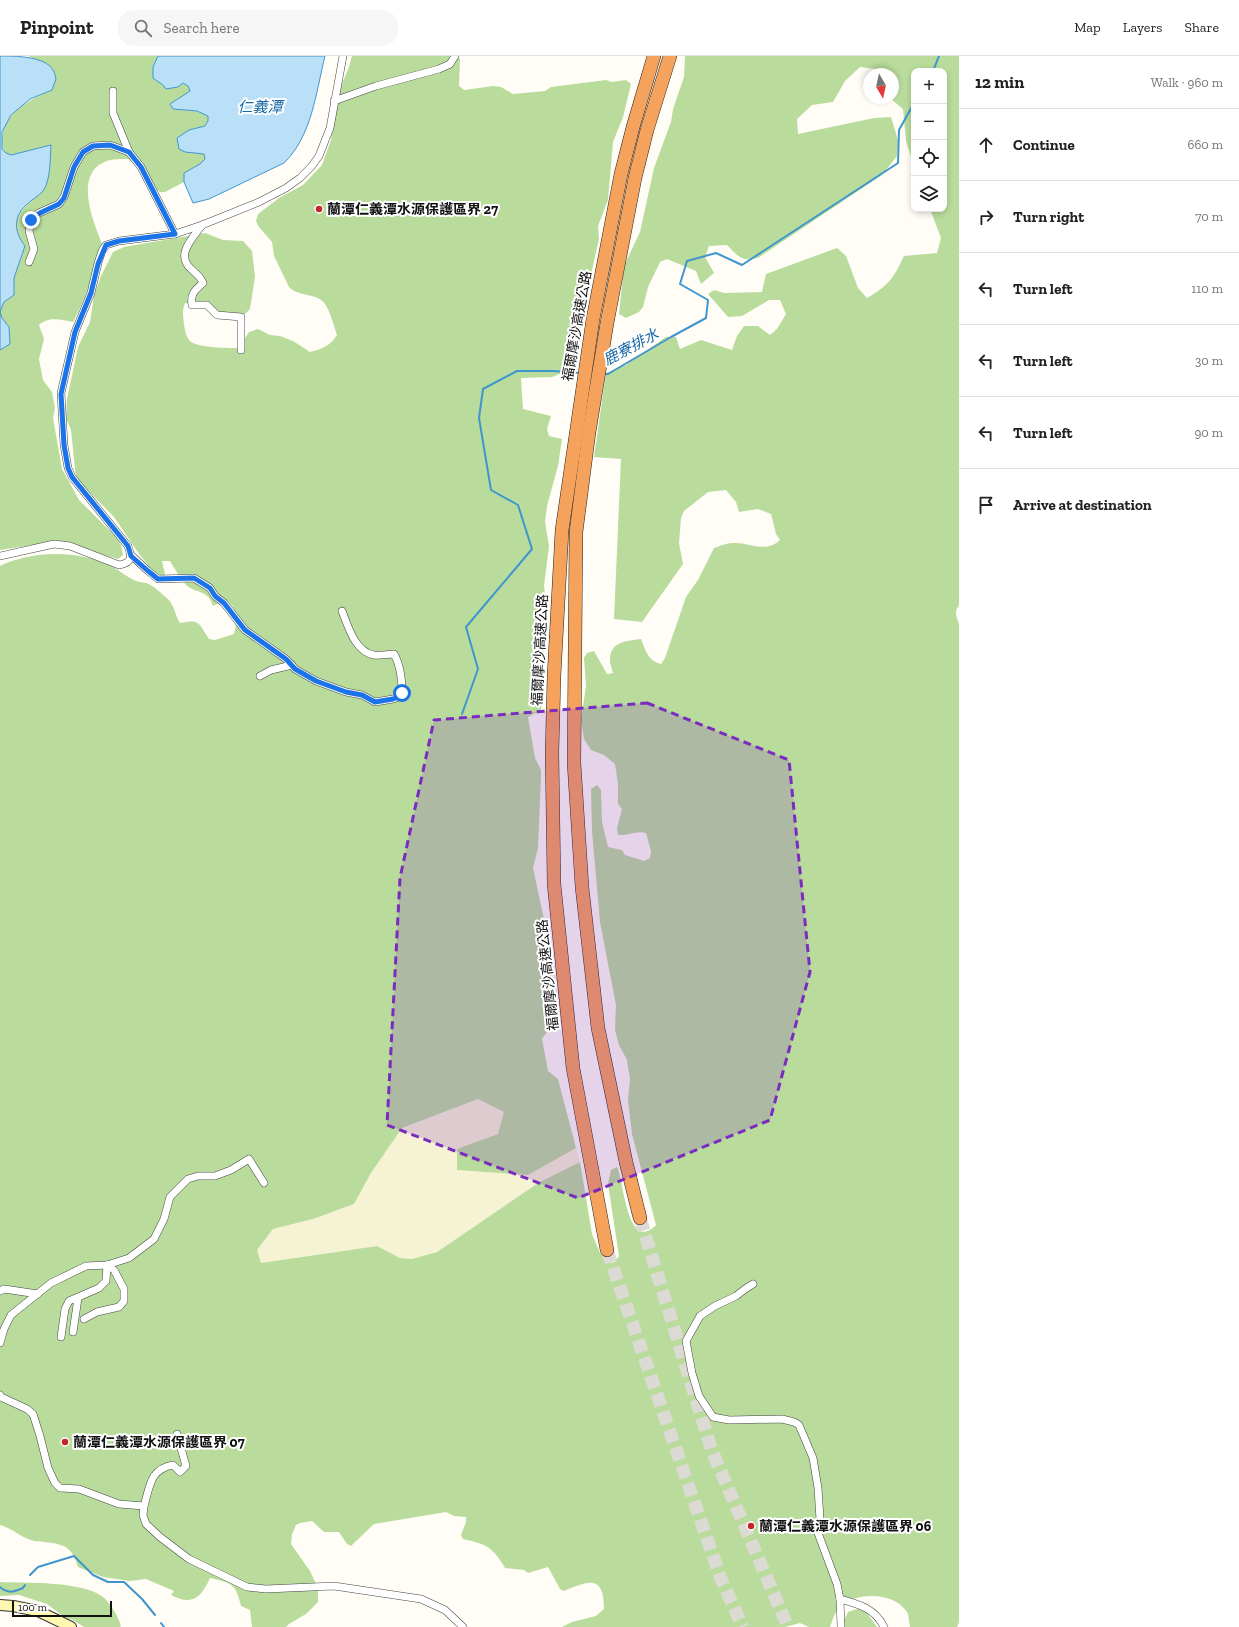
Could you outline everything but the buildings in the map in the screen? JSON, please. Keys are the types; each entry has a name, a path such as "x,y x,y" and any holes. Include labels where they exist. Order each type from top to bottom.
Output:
{"highway":[{"name":"福爾摩沙高速公路","path":"607,1250 573,1068 554,884 552,753 554,676 562,530 593,320 621,174 654,56"},
{"name":"福爾摩沙高速公路","path":"640,1218 626,1162 598,1028 582,887 574,763 576,532 589,432 607,322 635,178 647,130 670,56"}],"main road":[{"path":"0,1605 38,1611 71,1627"}],"street":[{"path":"342,611 350,632 368,654 375,656 394,654 397,659 401,677 402,693 399,697 375,702 362,695 346,692 316,681 245,630 224,603 215,596 210,588 194,578 158,579 131,556 128,546 72,477 68,468 64,445 61,394 75,332 91,293 98,264 106,245 119,241 175,234 202,225 259,202 286,188 300,178 319,156 330,128 343,56"},
{"path":"334,101 376,86 439,69 450,64 455,56"},
{"path":"113,91 113,113 129,152 141,167 175,234"},
{"path":"29,262 34,249 29,230 31,220 40,213 59,204 64,198 74,167 83,152 93,146 110,145 129,152"},
{"path":"202,225 186,247 184,257 189,266 202,278 203,283 194,291 191,298 192,305 207,305 218,315 241,317 241,350"},
{"path":"0,556 54,544 70,546 119,564 126,564 130,560 131,556"},
{"path":"260,676 271,670 292,665"},
{"path":"0,1343 4,1329 11,1315 51,1284 86,1266 107,1265 129,1258 154,1240 164,1219 170,1197 188,1179 198,1176 215,1176 231,1170 250,1159 264,1183"},
{"path":"61,1337 69,1301 99,1288 106,1282 107,1265"},
{"path":"84,1319 97,1312 119,1307 124,1301 124,1289 114,1270 107,1265"},
{"path":"753,1284 745,1288 736,1296 715,1306 700,1316 686,1341 692,1373 699,1396 713,1417 729,1420 782,1419 800,1425 813,1458 818,1488 820,1519 818,1534 838,1584 841,1627"},
{"path":"0,1291 4,1289 38,1294"},
{"path":"73,1332 78,1298"},
{"path":"0,1395 1,1397 27,1409 33,1414 48,1468 55,1483 60,1488 79,1488 119,1504 144,1506"},
{"path":"177,1434 186,1466 180,1472 173,1465 164,1466 153,1477 144,1506 143,1515 146,1524 160,1537 189,1559 247,1587 266,1589 334,1586 421,1598 445,1610 463,1627"},
{"path":"840,1599 867,1607 882,1622 884,1627"}],"highlighted area":[{"path":"647,703 789,760 810,972 770,1120 578,1198 387,1125 400,878 434,720"}],"shaded area":[{"path":"478,1099 504,1112 498,1134 457,1149 528,1175 576,1148 580,1162 538,1183 437,1252 412,1259 400,1258 377,1246 261,1263 257,1250 273,1229 313,1219 354,1204 371,1173 402,1128"}],"green space":[{"path":"28,56 158,56 153,67 153,78 163,85 182,83 188,86 190,91 170,104 173,109 197,111 208,116 208,121 205,126 189,130 185,152 204,153 205,159 200,164 184,173 184,182 165,192 160,192 156,189 144,172 128,159 109,160 96,167 90,176 88,200 103,246 90,285 73,322 47,320 39,325 44,339 39,359 43,380 52,392 55,408 53,418 62,469 79,500 116,537 121,545 123,555 118,559 76,547 45,543 0,550 0,350 10,344 9,327 2,318 0,312 4,302 14,295 14,278 25,246 19,237 17,222 24,208 44,190 51,145 11,155 5,152 2,147 3,132 6,123 18,109 26,103 52,90 44,63"},
{"path":"352,56 458,56 460,59 459,86 464,90 493,86 501,87 513,94 545,91 551,87 606,80 612,82 626,80 631,84 623,117 613,142 608,200 598,226 599,239 584,306 574,368 552,377 521,378 523,409 551,416 547,429 549,436 562,439 558,466 547,506 545,522 549,546 544,586 547,613 544,626 544,682 541,710 528,717 535,758 541,770 538,848 533,868 545,924 556,1011 553,1023 542,1039 548,1071 558,1079 576,1148 528,1175 457,1170 457,1149 498,1134 504,1112 478,1099 402,1128 371,1173 354,1204 313,1219 273,1229 257,1250 261,1263 377,1246 400,1258 412,1259 437,1252 538,1183 580,1162 592,1234 600,1253 609,1263 615,1262 619,1256 608,1184 611,1170 617,1167 628,1212 633,1223 639,1230 646,1231 656,1225 632,1134 628,1100 630,1079 627,1060 619,1045 615,1030 616,1005 600,922 592,831 591,789 597,785 601,790 602,822 608,847 622,850 625,855 644,861 650,858 651,851 646,833 639,832 618,835 617,828 622,809 618,804 618,784 615,764 604,755 591,750 584,739 581,720 586,686 584,658 587,653 594,651 607,674 613,673 610,660 613,649 620,643 641,639 650,658 661,664 665,658 686,597 698,580 714,548 733,543 763,547 774,544 780,540 776,534 771,514 758,509 739,512 736,502 726,490 708,492 684,511 681,518 679,543 683,564 642,622 614,619 621,459 594,457 606,373 626,365 666,337 676,337 680,349 701,340 732,350 737,336 744,326 758,326 770,335 777,329 786,314 780,300 769,300 742,316 728,317 708,294 714,290 724,293 762,292 766,274 837,248 846,256 858,288 867,298 890,281 904,256 937,253 941,238 931,212 947,212 947,68 911,68 911,157 906,141 903,109 897,104 899,104 899,68 860,67 845,81 833,102 812,105 797,119 798,134 874,118 891,117 898,140 897,156 882,175 758,258 741,258 727,245 709,246 705,257 714,273 701,284 696,271 667,259 660,262 648,287 643,307 639,312 626,318 619,314 624,266 640,232 654,168 671,122 673,109 684,77 685,56 959,56 959,605 956,610 959,624 959,1622 957,1627 910,1627 907,1612 901,1605 885,1598 867,1596 849,1601 842,1605 836,1612 830,1627 809,1627 800,1623 785,1627 562,1627 572,1622 596,1616 604,1609 601,1590 598,1585 587,1583 564,1591 560,1589 548,1567 528,1573 524,1570 505,1568 493,1551 478,1543 463,1539 461,1535 466,1522 466,1517 454,1516 446,1512 374,1524 351,1546 347,1544 339,1532 324,1532 312,1521 296,1525 292,1534 291,1544 310,1571 318,1588 318,1602 306,1614 286,1627 252,1627 250,1610 241,1606 235,1589 228,1583 210,1578 207,1585 199,1595 190,1600 185,1600 171,1595 174,1591 146,1579 130,1581 103,1577 78,1567 76,1560 67,1548 57,1544 33,1541 0,1525 0,566 27,557 56,554 86,557 100,561 113,567 131,579 149,584 168,599 174,608 180,623 191,621 198,623 209,639 215,640 234,634 236,615 230,603 225,600 213,606 205,594 186,585 170,561 162,561 165,574 164,580 158,578 137,551 114,517 76,478 71,430 66,418 67,399 78,347 90,322 94,296 101,276 113,252 124,247 205,233 223,240 243,241 252,251 255,277 250,309 245,314 225,315 213,308 185,303 183,313 185,331 190,341 194,343 214,347 239,348 249,332 258,329 270,335 280,336 293,341 310,352 318,350 332,342 337,335 326,306 321,300 313,296 296,292 289,287 274,256 272,242 259,227 256,221 258,214 279,198 303,185 322,165 331,140 339,91"},
{"path":"0,1582 68,1585 94,1592 103,1597 109,1603 121,1626 84,1627 73,1620 64,1617 47,1604 19,1595 0,1596"},
{"path":"860,1608 867,1613 877,1627 841,1627 848,1612"}],"water":[{"path":"0,56 37,59 49,65 55,73 56,79 52,90 30,99 11,115 2,132 2,149 11,155 51,145 50,169 46,186 41,193 28,203 22,210 17,220 17,230 21,241 25,246 14,278 14,295 4,302 0,312"},
{"name":"仁義潭","path":"158,56 325,56 312,113 307,127 301,140 284,163 209,199 193,203 184,182 184,173 200,164 205,159 204,154 185,152 179,149 177,138 189,130 205,126 208,121 208,116 197,111 173,109 170,104 190,91 188,86 183,83 178,87 166,89 153,78 153,67"},
{"path":"0,312 2,318 9,327 10,344 0,350"}],"waterway":[{"name":"鹿寮排水","path":"934,68 939,56"},
{"name":"鹿寮排水","path":"603,374 608,374 706,318 708,300 680,284 687,261 716,253 742,265 898,163 899,130 913,104"},
{"name":"鹿寮排水","path":"462,714 478,669 466,627 532,549 518,505 491,490 479,418 483,389 517,371 581,373"},
{"path":"30,1575 38,1567 74,1556 93,1575 108,1582 124,1582 142,1599 155,1615"},
{"path":"0,1587 11,1592 17,1591 25,1585"},
{"path":"161,1623 164,1627"}],"tunnel":[{"path":"640,1218 712,1451 788,1627"},
{"path":"607,1250 721,1579 743,1627"}],"place":[{"name":"蘭潭仁義潭水源保護區界 27","path":"319,209"},
{"name":"蘭潭仁義潭水源保護區界 07","path":"65,1442"},
{"name":"蘭潭仁義潭水源保護區界 06","path":"751,1526"}],"route":[{"path":"31,220 40,213 59,204 64,198 74,167 83,152 93,146 110,145 129,152 141,167 175,234 119,241 106,245 102,251 91,293 75,332 61,394 64,445 68,468 72,477 128,546 131,556 158,579 194,578 210,588 215,596 224,603 245,630 257,640 286,659 295,669 316,681 346,692 362,695 375,702 399,697 402,693"}]}
